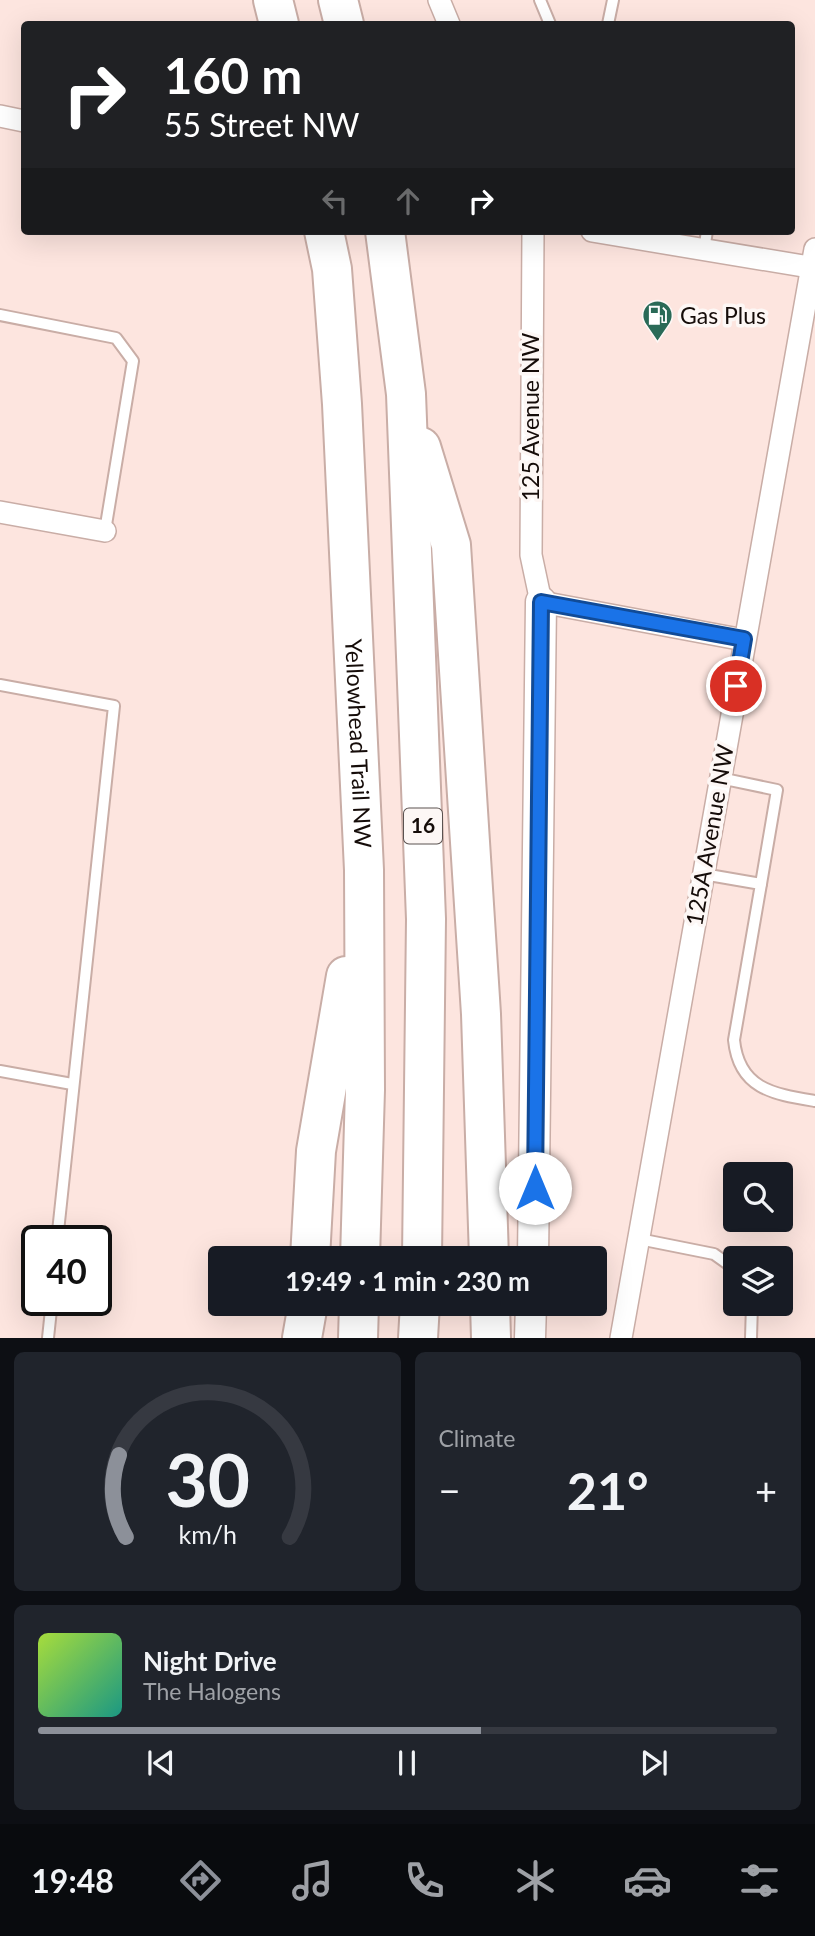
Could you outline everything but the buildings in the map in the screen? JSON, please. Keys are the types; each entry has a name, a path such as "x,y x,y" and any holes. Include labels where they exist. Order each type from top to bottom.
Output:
{"highway":[{"path":"273,0 278,21"},
{"path":"338,0 343,21"},
{"name":"Yellowhead Trail NW","path":"325,235 332,269 342,404 364,870 365,1090 360,1246"},
{"name":"16","path":"386,235 406,394 426,919 422,1246"},
{"path":"406,394 451,545 481,1014 489,1246"},
{"path":"311,1246 316,1151 364,870"},
{"path":"302,1338 306,1316"},
{"path":"358,1338 359,1316"},
{"path":"418,1338 419,1316"},
{"path":"490,1316 491,1338"}],"street":[{"path":"439,0 448,21"},
{"path":"0,116 21,120"},
{"name":"125 Avenue NW","path":"533,235 531,555 541,602"},
{"path":"642,235 705,240 814,262"},
{"name":"125A Avenue NW","path":"621,1338 744,639 814,262"},
{"path":"0,512 105,531"},
{"path":"533,1246 541,602 744,639"},
{"path":"530,1338 531,1316"}],"lane":[{"path":"540,0 549,21"},
{"path":"609,21 613,0"},
{"path":"0,315 116,338 132,361 105,531"},
{"path":"0,685 114,706 59,1225"},
{"path":"720,778 777,790 734,1040 736,1058 748,1078 772,1094 815,1101"},
{"path":"703,874 761,884"},
{"path":"0,1070 72,1084"},
{"path":"639,1239 714,1254 723,1260"},
{"path":"48,1338 50,1316"},
{"path":"751,1338 752,1316"}],"place":[{"name":"Gas Plus","path":"657,343"}],"route":[{"path":"535,1188 541,602 744,639 736,686"}]}
